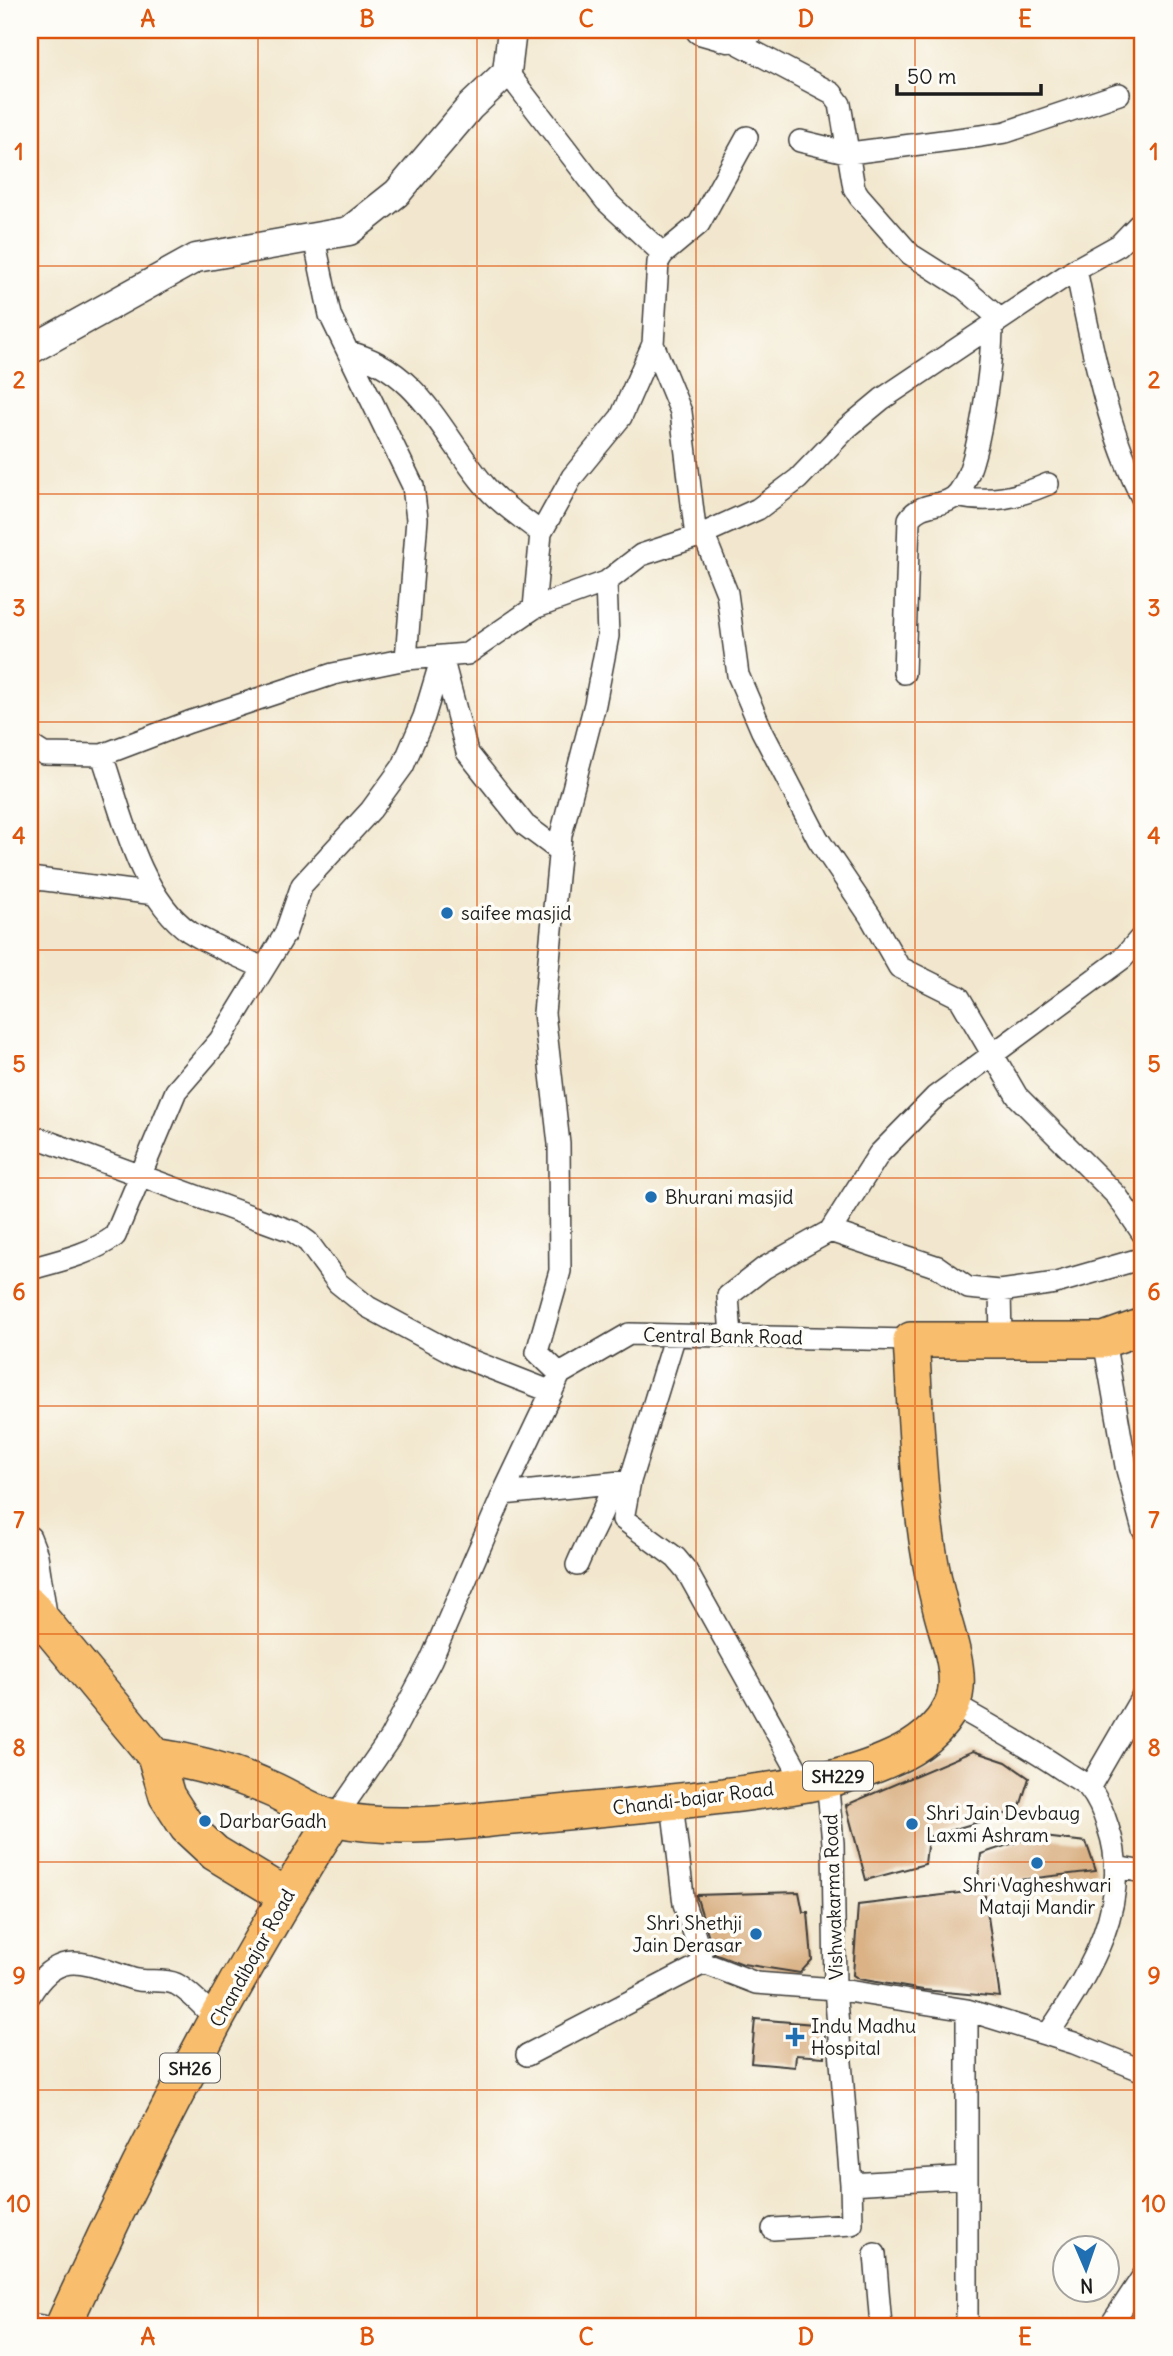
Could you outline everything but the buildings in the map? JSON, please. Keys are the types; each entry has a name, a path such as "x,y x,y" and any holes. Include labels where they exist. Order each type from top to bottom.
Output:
{"main road":[{"name":"Central Bank Road","path":"911,1340 1001,1340 1129,1334"},
{"path":"911,1340 923,1511 933,1576 952,1651 955,1685 952,1704"},
{"path":"39,1616 155,1756 167,1796 187,1827 215,1853 286,1896"},
{"name":"Chandi-bajar Road","path":"334,1819 419,1824 672,1802 816,1782 894,1758 919,1744 937,1727 952,1704"},
{"path":"155,1756 215,1767 269,1788 334,1819"},
{"name":"Chandibajar Road","path":"63,2326 165,2111 286,1896 334,1819"}],"street":[{"path":"30,350 196,258 349,231 397,193 470,107 507,72 513,30"},
{"path":"699,30 739,34 832,93 840,104 854,188 859,196 910,254 965,289 996,322 990,376 984,391 976,449 956,496"},
{"path":"507,72 606,201 663,254"},
{"path":"800,141 850,153 1006,132 1119,94"},
{"path":"534,608 541,533 572,477 621,417 653,344 656,274 663,254 699,224 747,137"},
{"path":"30,745 44,754 102,755 189,722 333,674 406,659 467,654 534,608 606,582 641,555 700,535 758,509 798,480 847,428 881,399 1076,269 1119,245 1141,226"},
{"path":"314,238 330,315 415,495 416,554 406,659"},
{"path":"1076,269 1096,369 1127,468 1143,500"},
{"path":"653,344 681,412 700,535 727,593 738,675 762,731 818,839 870,916 899,967 959,998 1017,1096 1117,1196 1143,1234"},
{"path":"348,352 376,359 404,379 488,490 541,533"},
{"path":"904,673 909,519 918,508 956,496 980,501 1013,498 1048,484"},
{"path":"556,1383 537,1352 560,1271 559,1144 544,1013 560,851 608,636 606,582"},
{"path":"442,657 467,751 525,825 560,851"},
{"path":"30,1269 64,1260 115,1236 176,1091 220,1040 285,934 302,885 371,810 403,766 424,717 442,657"},
{"path":"102,755 136,854 155,894 190,931 263,968"},
{"path":"30,878 155,894"},
{"path":"732,1336 728,1296 764,1268 830,1231 880,1154 935,1097 1123,958 1143,935"},
{"path":"30,1135 294,1232 308,1242 338,1283 368,1307 457,1355 556,1383"},
{"path":"830,1231 938,1267 968,1288 1000,1291 1056,1283 1143,1258"},
{"path":"1000,1291 1001,1340"},
{"name":"Central Bank Road","path":"556,1383 629,1334 911,1340"},
{"path":"1129,1334 1126,1466 1143,1530"},
{"path":"577,1565 594,1525 605,1513 621,1482 675,1335"},
{"path":"334,1819 390,1738 430,1660 503,1494 556,1383"},
{"path":"503,1494 621,1482"},
{"path":"621,1482 623,1520 676,1558 686,1570 816,1782"},
{"path":"30,1536 37,1555 39,1616"},
{"path":"1088,1788 1143,1695"},
{"path":"952,1704 1031,1748 1088,1788 1103,1811 1111,1836 1115,1867 1113,1906 1095,1955 1075,1995 1048,2034"},
{"name":"Vishwakarma Road","path":"816,1782 833,1843 835,1989 967,2010 1048,2034 1143,2071"},
{"path":"672,1802 684,1904 704,1963"},
{"path":"1115,1867 1143,1872"},
{"path":"30,1995 39,1980 53,1969 82,1961 134,1979 178,1986 217,2020"},
{"path":"527,2055 704,1963 756,1983 835,1989 852,2224 773,2228"},
{"path":"967,2010 967,2326"},
{"path":"851,2184 967,2176"},
{"path":"875,2253 881,2326"},
{"path":"1110,2326 1143,2276"},
{"path":"30,2324 42,2326"}],"place":[{"name":"saifee masjid","path":"447,913"},
{"name":"Bhurani masjid","path":"651,1197"},
{"name":"DarbarGadh","path":"205,1821"},
{"name":"Shri Jain Devbaug Laxmi Ashram","path":"912,1824"},
{"name":"Shri Vagheshwari Mataji Mandir","path":"1037,1863"},
{"name":"Shri Shethji Jain Derasar","path":"756,1934"},
{"name":"Indu Madhu Hospital","path":"795,2037"}]}
